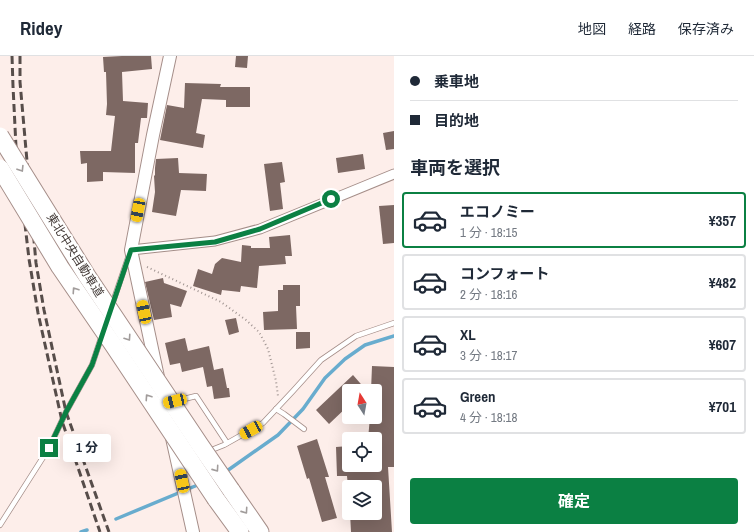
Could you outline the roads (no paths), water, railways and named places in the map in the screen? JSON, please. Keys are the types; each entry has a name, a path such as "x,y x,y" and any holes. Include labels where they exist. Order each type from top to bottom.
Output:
{"highway":[{"name":"東北中央自動車道","path":"0,136 87,276 260,532"},
{"name":"東北中央自動車道","path":"0,168 60,267 216,499 240,532"}],"street":[{"path":"170,56 151,142 132,255 193,532"},
{"path":"132,255 215,242 260,229 394,174"}],"lane":[{"path":"109,314 132,255"},
{"path":"0,525 49,448 66,412 92,365 107,322"},
{"path":"198,455 227,443 263,423 321,360 356,336 394,323"},
{"path":"164,404 196,396 227,443"},
{"path":"278,407 284,414 303,429"},
{"path":"179,466 191,458"}],"waterway":[{"path":"224,473 278,435 303,409 325,378 345,359 365,345 394,336"},
{"path":"116,519 200,484"},
{"path":"81,532 87,530"}],"railway":[{"path":"12,56 16,147 29,259 38,313 62,421 100,532"},
{"path":"20,56 20,82 36,263 44,310 66,412 109,532"}]}
